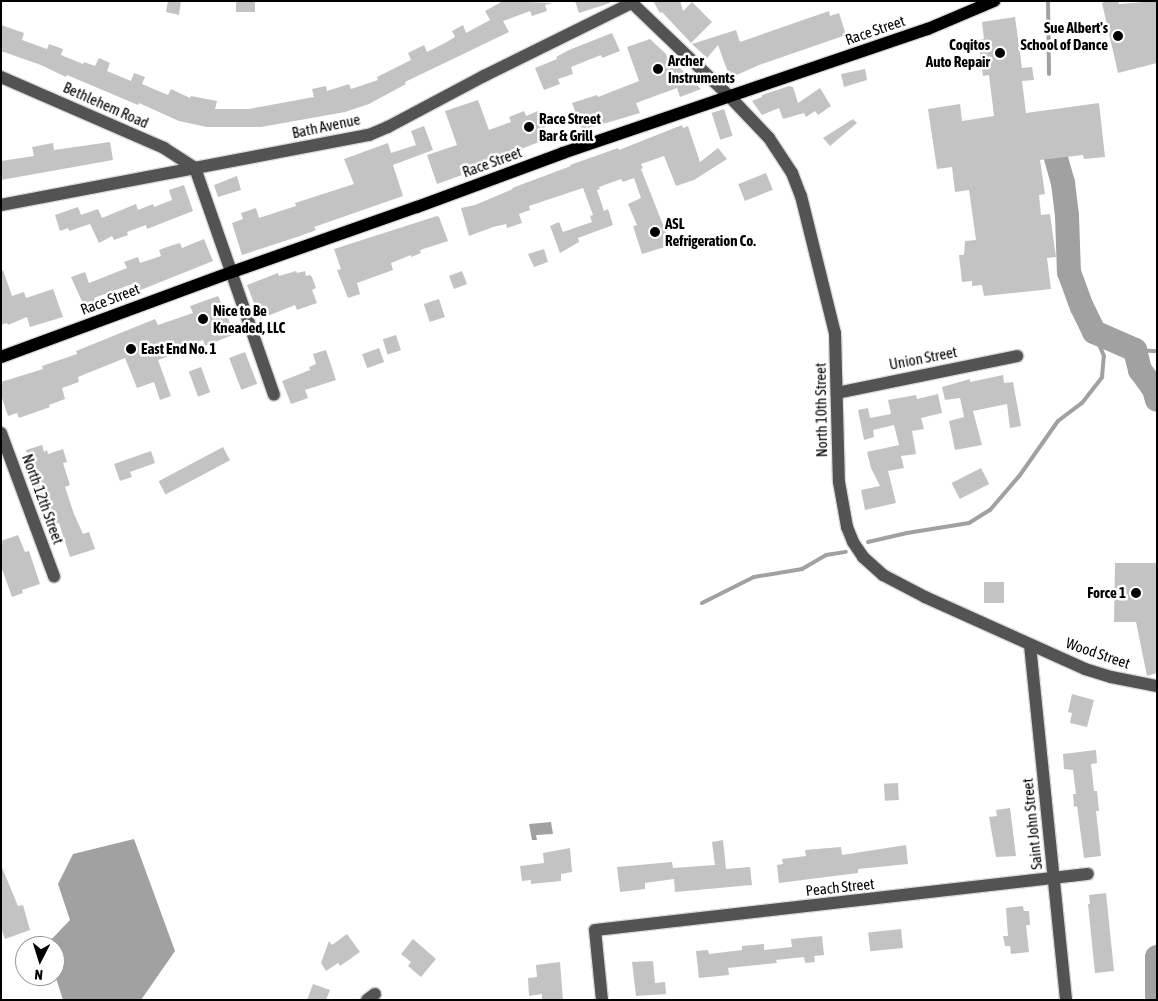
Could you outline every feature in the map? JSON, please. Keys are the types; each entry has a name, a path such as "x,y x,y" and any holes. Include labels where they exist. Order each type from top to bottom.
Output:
{"main road":[{"name":"Race Street","path":"1,357 232,272 729,96 928,28 994,1"}],"street":[{"name":"North 10th Street","path":"631,2 729,96 780,152 801,196 835,332 838,465 844,515 853,542 863,557 883,575 925,597 1030,645"},
{"name":"Bath Avenue","path":"1,205 354,138 388,127 631,2"},
{"name":"Bethlehem Road","path":"1,78 164,148 195,168"},
{"path":"195,168 274,395"},
{"name":"Union Street","path":"837,393 1017,356"},
{"name":"North 12th Street","path":"1,433 54,576"},
{"name":"Wood Street","path":"1030,645 1084,669 1112,678 1157,686"},
{"name":"Saint John Street","path":"1030,645 1066,1000"},
{"name":"Peach Street","path":"602,1000 595,930 1088,874"}],"shaded area":[{"path":"551,822 553,834 536,835 537,840 532,840 529,824"},
{"path":"134,839 175,951 141,1000 63,1000 59,986 65,986 65,936 55,936 70,920 58,884 73,854"}],"building":[{"path":"168,1 181,1 179,15 166,12"},
{"path":"236,1 255,1 255,12 236,12"},
{"path":"503,1 553,3 545,5 547,11 532,16 530,11 503,21 509,32 405,82 406,84 369,104 345,112 261,127 207,127 179,121 139,103 138,105 67,75 66,77 41,65 1,51 1,25 24,33 22,40 47,49 49,44 63,49 61,55 83,64 84,62 95,66 99,58 110,63 107,71 131,81 134,73 145,77 142,84 168,95 171,89 190,98 191,96 217,101 215,109 249,109 314,97 312,89 326,86 327,91 349,84 351,89 378,80 377,77 411,60 408,53 424,45 427,52 455,37 452,31 463,25 466,33 490,20 485,11"},
{"path":"575,1 610,1 610,3 579,13"},
{"path":"653,1 680,1 683,11 692,2 712,22 691,43 662,12 660,13"},
{"path":"1118,1 1119,4 1157,1 1157,63 1118,73 1102,3"},
{"path":"829,11 830,16 839,13 846,35 759,65 730,78 718,45 707,58 692,44 736,30 740,42"},
{"path":"1015,17 1022,68 1032,67 1034,80 1022,81 1026,113 1099,103 1105,157 1084,159 1083,155 1040,160 1045,194 1039,195 1041,215 1050,214 1056,257 1047,258 1051,289 984,296 982,285 972,286 972,281 962,282 959,255 964,255 965,241 976,240 969,190 955,192 952,167 937,169 928,109 960,104 962,121 994,116 989,75 983,76 978,40 984,39 982,22"},
{"path":"612,33 620,51 602,58 601,55 571,67 573,74 558,79 560,84 544,90 535,68 557,59 556,57 569,50"},
{"path":"650,39 666,54 670,66 676,64 701,89 680,97 677,88 636,103 640,113 582,130 572,103 597,95 598,97 639,81 627,47"},
{"path":"865,69 867,80 844,87 841,74"},
{"path":"789,86 793,87 798,103 820,88 831,106 818,115 815,111 806,117 804,113 783,119 779,108 762,115 752,101 762,97 762,95"},
{"path":"478,100 489,130 511,122 509,117 524,111 526,116 538,111 549,138 516,151 513,156 502,160 501,157 460,170 462,175 437,184 427,155 457,145 445,111"},
{"path":"724,109 733,136 720,140 712,113"},
{"path":"853,119 857,123 830,146 823,138"},
{"path":"682,125 683,128 688,126 700,162 718,148 727,159 694,180 676,186 664,156 641,164 643,168 641,169 669,240 667,241 668,246 642,254 633,226 637,225 628,204 641,198 634,178 623,182 621,179 599,187 600,189 597,190 604,211 608,209 613,225 578,238 579,242 560,253 550,226 559,222 563,232 592,222 590,216 593,215 583,188 529,206 530,210 519,214 522,223 507,228 506,224 493,227 469,236 461,208 475,205 570,165 618,148 619,150"},
{"path":"424,126 433,150 393,165 403,196 314,227 316,230 300,236 242,255 232,223 243,219 241,213 256,208 259,218 296,206 295,203 354,184 344,159 388,143 391,153 416,145 411,131"},
{"path":"110,142 113,160 1,180 1,161 34,156 32,147 53,143 54,150"},
{"path":"766,173 773,190 745,201 738,184"},
{"path":"237,176 241,190 218,197 214,185"},
{"path":"184,185 193,211 147,229 146,225 127,232 128,235 114,240 112,236 99,243 90,224 69,231 68,228 60,231 55,215 78,207 81,215 98,209 102,218 136,204 138,210 153,204 154,207 172,200 169,190"},
{"path":"437,216 448,241 420,250 421,253 391,263 393,270 357,283 360,294 348,298 337,270 341,269 334,249"},
{"path":"204,239 213,261 138,291 135,283 94,298 96,301 84,306 71,277 85,272 89,283 127,268 124,262 138,257 140,263 161,256 159,250 180,243 182,248"},
{"path":"544,249 548,262 534,267 528,254"},
{"path":"1,270 3,270 12,296 24,292 26,298 53,289 63,317 30,327 27,317 8,325 7,323 1,325"},
{"path":"296,271 297,273 305,271 306,276 310,275 312,277 316,288 312,290 317,303 297,310 295,305 260,319 247,285 278,273 279,276"},
{"path":"462,271 467,284 454,289 449,276"},
{"path":"218,296 235,334 205,346 203,340 168,352 169,356 158,360 171,396 160,400 154,382 137,388 125,358 78,377 79,382 62,388 65,399 49,405 50,407 19,418 17,413 8,416 1,395 1,382 43,369 42,366 77,354 76,351 155,319 158,325 193,313 190,306"},
{"path":"439,299 445,317 430,322 424,304"},
{"path":"396,335 401,350 388,355 383,339"},
{"path":"379,348 384,362 367,368 362,354"},
{"path":"326,350 336,380 305,390 308,398 291,404 282,381 310,370 309,367 316,364 313,354"},
{"path":"245,352 257,384 241,390 229,358"},
{"path":"201,367 210,392 198,397 189,371"},
{"path":"1003,375 1004,383 1013,382 1021,426 1010,428 1007,404 973,411 982,445 955,450 949,421 964,417 960,398 945,400 942,387 970,379 970,382"},
{"path":"938,394 942,413 921,418 924,429 912,431 916,454 901,456 904,468 888,471 896,503 865,510 861,490 880,486 871,468 867,452 899,445 894,425 873,430 874,437 864,440 858,410 868,408 870,418 891,414 888,400 916,395 917,399"},
{"path":"42,445 44,452 47,450 48,454 63,449 67,462 63,463 70,485 65,487 83,534 89,532 95,549 70,557 59,523 48,526 24,458 28,457 26,450"},
{"path":"223,447 230,460 166,495 159,481"},
{"path":"151,451 155,463 130,472 132,477 120,481 114,464"},
{"path":"981,468 989,484 960,499 952,483"},
{"path":"18,535 25,552 29,551 40,584 22,590 23,593 12,597 1,566 1,541"},
{"name":"Force 1","path":"1115,563 1157,563 1157,673 1147,676 1136,622 1114,622"},
{"path":"984,582 1004,582 1004,603 984,603"},
{"path":"1072,694 1094,700 1087,727 1070,723 1072,713 1068,712"},
{"path":"1096,750 1097,763 1091,764 1094,791 1097,791 1099,811 1096,811 1101,856 1084,858 1077,806 1074,807 1073,794 1076,794 1073,770 1064,769 1063,754"},
{"path":"898,783 899,800 885,801 884,784"},
{"path":"1010,808 1016,856 996,857 989,817 997,816 996,810"},
{"path":"723,840 726,869 750,867 752,885 675,892 674,879 645,883 645,889 620,892 617,867 672,862 673,868 715,865 712,842"},
{"path":"906,845 908,864 858,869 858,873 779,883 777,865 783,864 782,859 806,856 805,850 841,847 842,855"},
{"path":"570,848 572,872 561,874 561,881 531,884 531,880 522,881 520,866 544,863 543,853"},
{"path":"1,865 18,906 23,905 30,930 5,939 1,928"},
{"path":"1106,893 1114,971 1095,973 1088,904 1090,904 1089,895"},
{"path":"1023,906 1024,911 1029,911 1030,925 1026,925 1029,952 1011,954 1010,946 1005,946 1003,936 1008,936 1006,908"},
{"path":"901,929 903,948 870,951 868,932"},
{"path":"347,934 360,952 340,966 338,963 326,971 321,963 329,941 332,945"},
{"path":"822,936 824,955 814,956 815,962 805,963 804,957 776,960 777,963 728,968 729,975 699,978 696,951 708,950 709,954 742,950 742,946 764,944 764,950 792,947 791,939"},
{"path":"413,939 436,959 421,977 408,966 411,962 401,954"},
{"path":"653,961 655,983 665,982 666,994 636,996 632,962"},
{"path":"560,962 563,1000 542,1000 542,994 529,996 528,978 537,977 536,965"},
{"path":"313,984 330,990 326,1000 307,1000"}],"waterway":[{"path":"1048,1 1049,74"},
{"path":"1052,144 1063,183 1067,216 1069,272 1082,307 1094,332 1135,350 1140,370 1154,389 1157,400"},
{"path":"868,542 907,533 969,523 990,510 1020,475 1058,421 1082,403 1102,377 1104,356 1094,332"},
{"path":"1135,350 1157,351"},
{"path":"702,603 754,577 802,569 826,555 846,552"},
{"path":"1157,957 1157,996"}],"place":[{"name":"Sue Albert's School of Dance","path":"1118,36"},
{"name":"Coqitos Auto Repair","path":"1000,53"},
{"name":"Archer Instruments","path":"658,69"},
{"name":"Race Street Bar & Grill","path":"529,127"},
{"name":"ASL Refrigeration Co.","path":"655,232"},
{"name":"Nice to Be Kneaded, LLC","path":"203,319"},
{"name":"East End No. 1","path":"131,349"},
{"name":"Force 1","path":"1136,593"}]}
